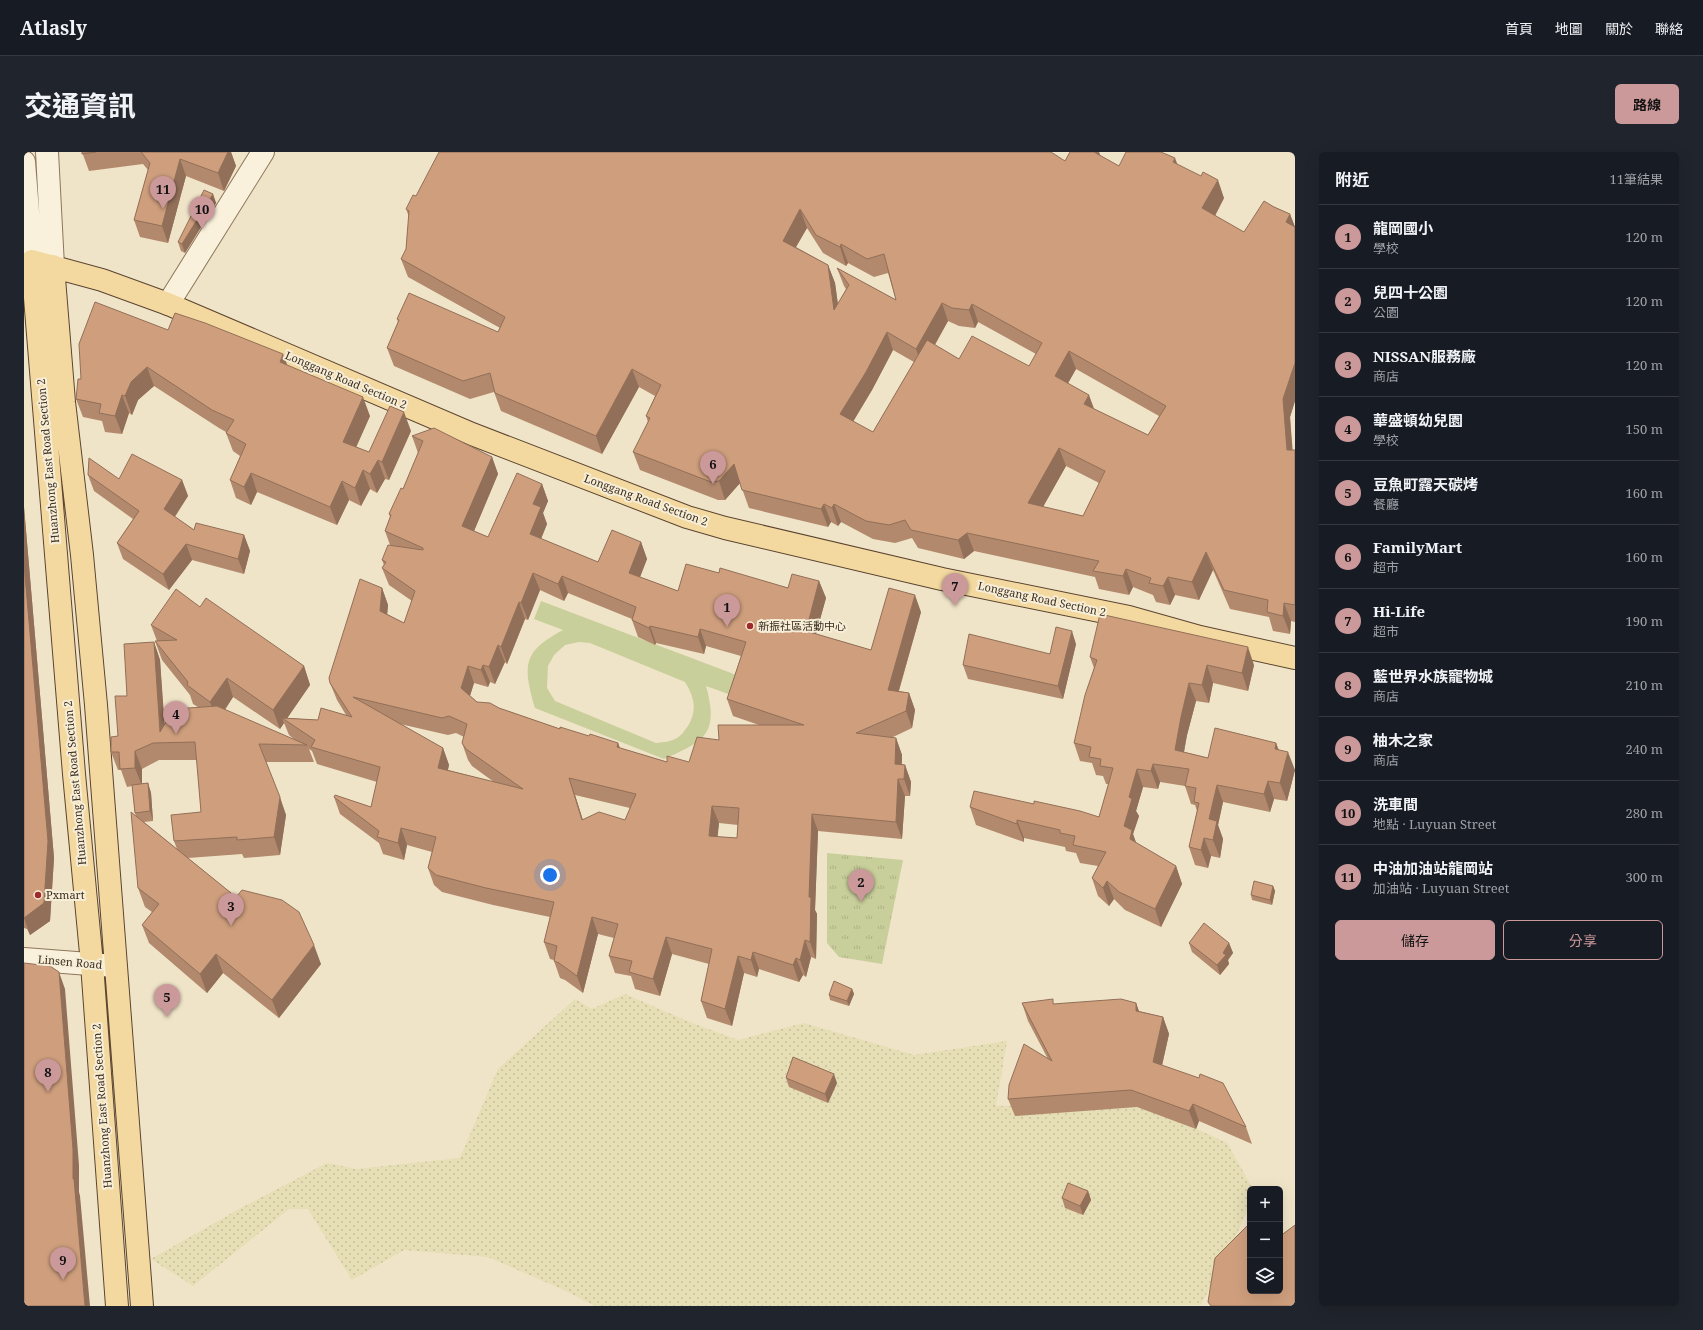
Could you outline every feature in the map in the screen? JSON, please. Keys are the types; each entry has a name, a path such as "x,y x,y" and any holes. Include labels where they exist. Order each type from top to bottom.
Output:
{"main road":[{"name":"Longgang Road Section 2","path":"28,260 102,280 168,304 472,434 687,517 725,528 935,577 1129,617 1200,637 1295,658"},
{"name":"Huanzhong East Road Section 2","path":"28,260 92,964 117,1306"},
{"name":"Huanzhong East Road Section 2","path":"53,266 64,402 82,555 96,705 142,1306"}],"street":[{"path":"47,152 53,266"},
{"path":"168,304 262,152"},
{"path":"24,162 28,260"},
{"name":"Linsen Road","path":"24,958 115,966"}],"shaded area":[{"path":"625,994 692,1023 738,1040 804,1023 914,1055 1007,1041 996,1106 1144,1104 1227,1143 1251,1186 1247,1186 1247,1211 1231,1247 1201,1305 595,1306 564,1290 488,1257 404,1250 352,1280 308,1209 289,1209 193,1286 151,1259 241,1208 327,1163 356,1169 460,1158 498,1069 575,999 592,1009"}],"green space":[{"path":"541,601 739,676 731,695 706,686 710,702 711,715 706,733 690,747 664,759 535,708 529,681 529,661 533,653 540,645 563,630 534,619","holes":["579,642 590,643 685,682 693,699 694,710 688,726 680,736 667,742 656,743 555,701 547,688 548,666 554,655 565,645"]},
{"path":"827,853 903,860 882,964 839,957 827,943"}],"building":[{"path":"82,152 96,152 82,154"},
{"path":"141,152 228,152 218,173 180,159 162,226 134,220 150,163"},
{"path":"439,152 1051,152 1065,161 1070,152 1094,152 1119,166 1126,152 1161,152 1175,158 1173,162 1201,176 1203,172 1218,180 1202,208 1244,232 1264,201 1290,214 1286,222 1295,227 1295,363 1283,399 1287,450 1295,450 1295,605 1284,603 1283,616 1267,612 1268,600 1224,590 1206,552 1192,582 1168,577 1163,586 1149,583 1151,578 1126,569 1123,576 1093,571 1099,561 967,533 958,540 911,530 905,520 889,525 866,521 834,504 832,508 824,504 821,509 742,490 734,464 719,481 711,482 633,452 650,418 646,416 661,385 632,369 596,436 495,393 490,373 463,381 387,348 399,320 397,319 409,293 498,332 505,317 401,259 406,249 409,211 406,209 413,195 416,196","holes":["800,209 816,235 840,247 841,244 867,259 884,254 896,300 837,268 849,285 834,310 828,265 783,241","942,303 952,308 969,310 972,304 1042,343 1029,366 972,336 959,359 927,340 873,432 840,414 866,372 887,332 916,349","1069,351 1166,406 1148,435 1084,404 1089,395 1055,376","1059,448 1105,471 1083,516 1028,503"]},
{"path":"204,190 213,194 182,244 178,242"},
{"path":"95,302 168,330 175,313 205,323 283,354 280,362 363,397 343,442 369,452 390,406 404,412 382,462 378,460 370,474 363,470 355,488 342,481 330,507 251,473 244,487 230,480 246,444 226,433 234,420 212,410 147,367 131,382 125,396 122,395 115,416 99,413 101,404 76,399 78,379 81,379 79,344"},
{"path":"434,428 492,457 462,526 488,537 517,473 542,484 533,504 541,507 530,534 598,562 612,530 641,542 629,573 678,591 686,564 719,573 720,568 788,588 792,574 819,581 806,631 871,650 889,588 915,595 888,690 909,693 906,711 856,733 896,738 895,764 905,765 904,779 898,779 896,822 812,814 809,897 811,897 810,942 805,940 800,960 796,958 793,965 753,952 751,960 738,956 725,1009 701,1001 712,949 666,937 653,979 629,972 632,961 609,956 618,924 592,917 577,976 554,961 557,946 544,942 554,902 486,888 436,875 428,868 436,837 401,828 398,843 377,837 379,831 334,797 335,795 371,807 380,767 311,747 315,740 282,718 318,720 321,708 352,717 330,683 329,678 360,579 382,588 380,611 404,623 415,591 382,568 386,562 382,560 388,545 423,550 423,548 385,531 391,515 389,514 401,488 403,489 423,441 412,436","holes":["533,573 558,584 562,576 636,607 632,620 649,628 650,626 698,637 700,629 746,642 727,699 804,725 718,725 719,740 697,737 689,762 667,756 667,762 617,747 618,743 590,734 589,736 560,727 560,729 499,708 490,703 477,702 461,688 468,666 481,670 483,665 489,667 498,645 501,647 519,602 521,603","353,697 442,718 449,716 467,724 462,743 466,749 523,789 438,768 443,748","569,778 636,794 625,820 599,812 582,820","712,806 739,808 737,838 709,836"]},
{"path":"132,454 182,480 164,509 194,530 196,523 244,535 238,559 186,544 163,574 117,543 139,511 88,475 89,458 119,479"},
{"path":"24,564 48,841 44,903 24,918"},
{"path":"176,589 200,607 206,598 304,666 273,710 227,678 210,702 187,685 188,682 155,641 177,640 151,625"},
{"path":"1100,614 1248,647 1242,673 1207,665 1202,685 1189,683 1175,750 1208,758 1215,728 1276,743 1275,749 1288,752 1280,783 1268,781 1264,794 1217,785 1209,819 1217,821 1213,840 1204,838 1201,850 1189,847 1199,803 1194,802 1196,788 1185,786 1189,769 1153,764 1151,771 1137,769 1129,797 1132,799 1124,826 1132,830 1130,839 1176,866 1155,909 1119,892 1107,881 1103,888 1092,878 1106,852 1073,845 1075,836 1060,833 1060,830 1017,820 1017,824 970,807 974,791 1034,804 1034,801 1080,811 1099,817 1113,768 1100,766 1101,759 1089,757 1091,747 1074,743 1085,695 1097,660 1090,657"},
{"path":"1056,627 1072,631 1058,686 963,665 969,634 1050,654"},
{"path":"154,642 160,732 174,709 217,706 307,745 259,744 280,797 274,837 237,840 237,837 174,841 171,815 201,812 195,742 153,743 135,751 135,768 120,769 119,752 111,752 111,737 118,736 115,696 127,696 124,644"},
{"path":"148,783 150,811 135,813 132,785"},
{"path":"131,812 236,897 242,890 282,900 299,912 314,945 272,1000 216,954 200,974 142,925 159,904 138,888"},
{"path":"1254,881 1273,886 1270,900 1251,895"},
{"path":"1204,923 1229,943 1223,953 1226,955 1217,965 1189,943"},
{"path":"24,963 50,966 59,972 73,1149 73,1179 85,1306 24,1306"},
{"path":"834,981 852,989 847,1001 829,995"},
{"path":"1053,999 1053,1004 1121,999 1136,1003 1136,1011 1163,1017 1153,1062 1199,1078 1200,1074 1223,1083 1246,1127 1193,1104 1189,1111 1131,1090 1008,1099 1009,1085 1024,1044 1052,1061 1022,1003"},
{"path":"793,1057 834,1074 825,1094 786,1078"},
{"path":"1068,1183 1088,1191 1080,1206 1062,1198"},
{"path":"1295,1225 1295,1306 1211,1306 1208,1302 1215,1258 1247,1226 1247,1294 1283,1294 1283,1234"}],"place":[{"name":"中油加油站龍岡站","path":"163,209"},
{"name":"洗車間","path":"202,229"},
{"name":"FamilyMart","path":"713,484"},
{"name":"Hi-Life","path":"955,606"},
{"name":"新振社區活動中心","path":"750,626"},
{"name":"龍岡國小","path":"727,627"},
{"name":"華盛頓幼兒園","path":"176,734"},
{"name":"Pxmart","path":"38,895"},
{"name":"兒四十公園","path":"861,902"},
{"name":"NISSAN服務廠","path":"231,926"},
{"name":"豆魚町露天碳烤","path":"167,1017"},
{"name":"藍世界水族寵物城","path":"48,1092"},
{"name":"柚木之家","path":"63,1280"}]}
